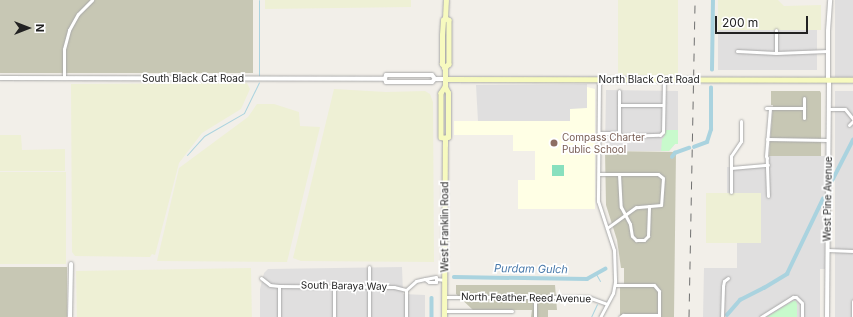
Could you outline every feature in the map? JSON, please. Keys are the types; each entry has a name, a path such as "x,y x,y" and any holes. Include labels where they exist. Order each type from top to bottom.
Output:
{"main road":[{"name":"West Franklin Road","path":"444,317 445,138 448,136 448,93 445,87 445,68 449,64 449,20 445,18 446,0"},
{"name":"North Black Cat Road","path":"445,79 853,80"}],"street":[{"path":"64,78 64,49 69,30 78,14 92,0"},
{"name":"West Pine Avenue","path":"826,317 829,108 828,51 830,1"},
{"path":"776,30 776,53"},
{"path":"737,51 776,53 828,51"},
{"name":"South Black Cat Road","path":"385,79 386,75 432,75 435,79"},
{"name":"South Black Cat Road","path":"0,78 385,79 386,82 432,82 435,79 445,79"},
{"path":"599,80 598,201 614,250 615,284 600,317"},
{"path":"599,133 651,136 662,134 664,80"},
{"path":"619,134 620,91"},
{"path":"804,98 804,118"},
{"path":"619,105 663,105"},
{"path":"768,196 768,165 766,156 768,108 804,108"},
{"path":"829,108 845,109 853,120 849,125"},
{"path":"731,192 731,156 741,142 741,121"},
{"path":"767,139 828,140"},
{"path":"731,168 768,165"},
{"path":"599,174 658,174 662,176 663,194 661,205 636,207 607,228"},
{"path":"619,174 620,202 624,215 630,224 634,239 646,239 648,234 649,206"},
{"path":"827,250 853,251"},
{"path":"70,317 71,264"},
{"path":"369,267 369,317"},
{"path":"406,317 406,290 416,282 425,279 436,277 436,280 445,280"},
{"name":"South Baraya Way","path":"261,278 270,285 279,286 394,287 406,290"},
{"path":"722,317 723,286 724,281 728,278"},
{"path":"615,284 652,284 659,291 659,316 623,315 620,317"},
{"path":"279,286 279,317"},
{"path":"334,286 334,317"},
{"name":"North Feather Reed Avenue","path":"444,297 588,297 607,304"},
{"path":"535,297 535,317"},
{"path":"761,317 793,297 798,298 802,303 802,317"},
{"path":"853,301 853,317"},
{"path":"444,311 512,311"}],"shaded area":[{"path":"0,0 253,0 253,73 0,73"},
{"path":"265,0 411,0 411,7 265,9"},
{"path":"618,0 678,0 678,75 618,75"},
{"path":"718,0 778,0 784,6 821,5 821,30 718,30"},
{"path":"835,0 853,0 853,77 835,77"},
{"path":"718,30 817,30 817,70 718,70"},
{"path":"247,83 250,89 241,109 202,133 179,163 155,255 152,254 150,257 75,256 72,252 71,84"},
{"path":"587,84 587,108 570,121 478,121 476,85"},
{"name":"Compass Charter Public School","path":"587,87 595,89 595,209 518,209 518,180 535,180 535,151 513,151 513,135 454,135 454,121 570,121 570,109 587,108"},
{"path":"334,89 386,92 425,91 430,94 433,102 434,262 301,261 293,258"},
{"path":"606,90 678,91 678,144 675,144 669,151 605,151"},
{"path":"771,91 820,91 821,156 769,156 773,105 771,105"},
{"path":"835,91 853,91 853,317 835,317"},
{"path":"257,104 274,104 299,112 300,126 320,127 287,262 157,261 179,168 248,117"},
{"path":"0,135 21,135 22,150 65,149 65,171 0,171"},
{"path":"605,151 676,152 674,317 620,317 620,287 624,286 624,268 621,268 617,240 606,205"},
{"path":"769,156 825,156 825,269 820,269 820,317 703,317 704,268 737,268 737,243 761,242 761,193 727,193 727,167 769,167"},
{"path":"0,172 66,172 66,264 0,264"},
{"path":"706,193 761,193 761,243 706,243"},
{"path":"0,267 67,267 67,317 0,317"},
{"path":"402,267 403,294 425,295 425,317 260,317 260,289 264,273 268,269"},
{"path":"251,268 252,317 77,317 76,271"},
{"path":"456,285 555,285 557,310 548,310 548,317 531,317 532,310 473,310 456,294"}],"green space":[{"path":"666,130 678,130 678,144 675,144 669,151 661,151 662,139"},
{"path":"552,165 564,165 564,176 552,176"},
{"path":"793,301 796,301 797,304 797,317 767,317"}],"waterway":[{"path":"259,0 259,76"},
{"path":"712,70 713,0"},
{"path":"187,155 204,136 244,113 259,82"},
{"name":"Purdam Gulch","path":"694,147 707,142 711,130 711,88"},
{"path":"832,181 853,140"},
{"name":"Purdam Gulch","path":"672,157 675,153 689,148"},
{"path":"727,315 740,300 787,274 823,199"},
{"name":"Purdam Gulch","path":"454,277 587,279 605,269"},
{"path":"596,274 600,281"},
{"name":"Purdam Gulch","path":"432,298 432,317"},
{"path":"591,317 597,304"}],"railway":[{"path":"689,317 695,0"}],"place":[{"name":"Compass Charter Public School","path":"554,143"}]}
